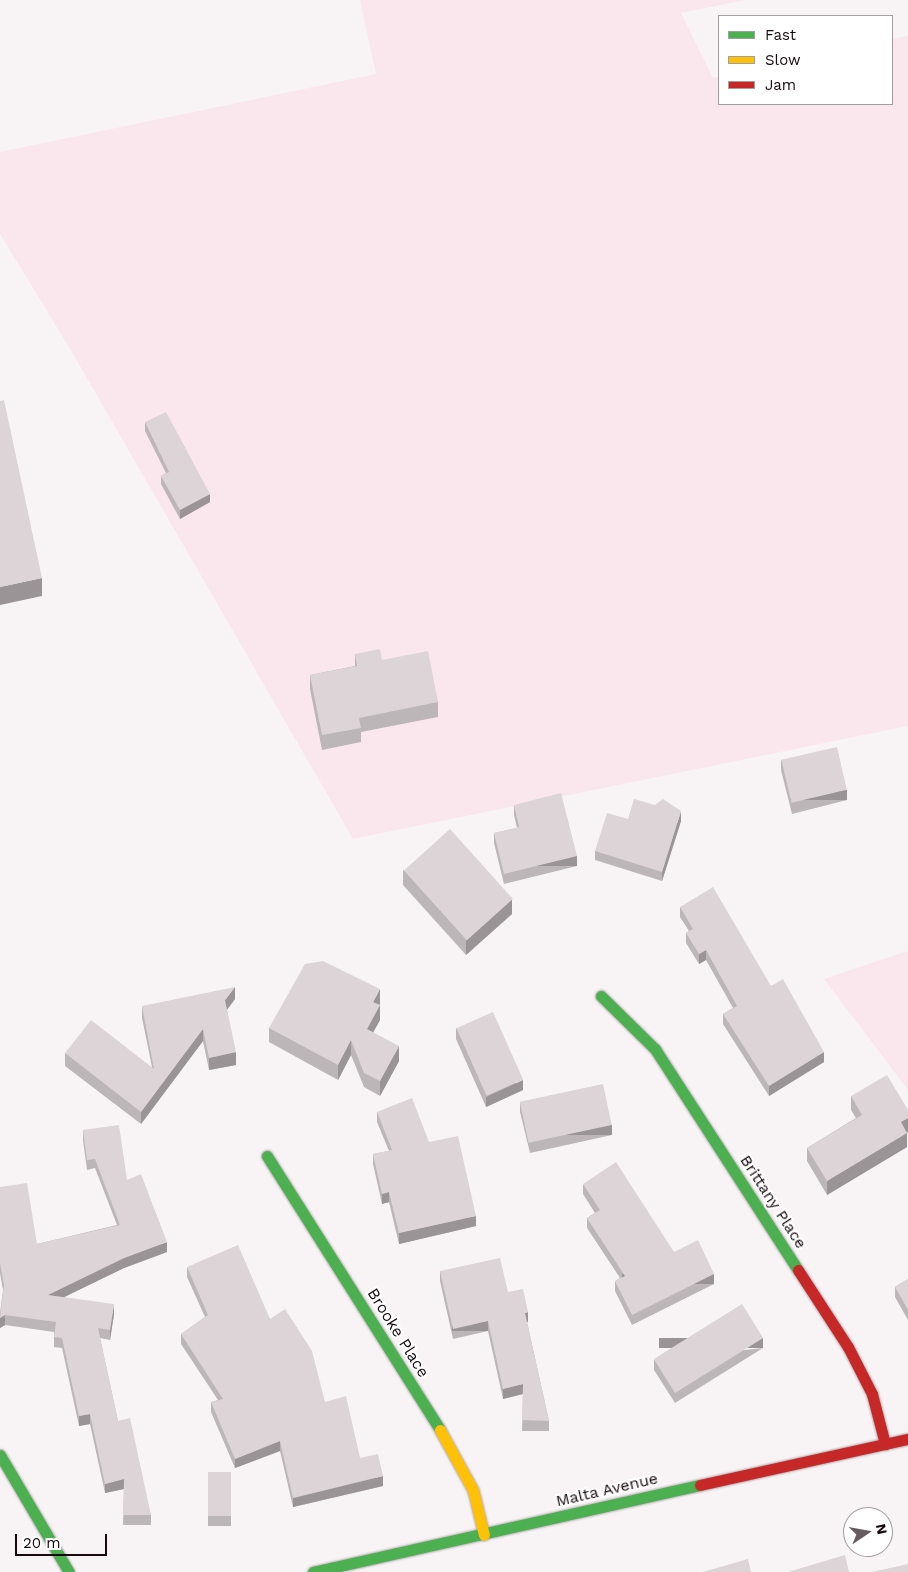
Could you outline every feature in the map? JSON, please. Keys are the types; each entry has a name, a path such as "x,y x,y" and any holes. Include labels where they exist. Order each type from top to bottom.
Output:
{"street":[{"name":"Brittany Place","path":"601,996 655,1049 848,1347 872,1394 885,1444"},
{"name":"Brooke Place","path":"268,1156 456,1457 474,1490 484,1535"},
{"name":"Malta Avenue","path":"314,1572 908,1439"},
{"path":"0,1455 69,1572"}],"shaded area":[{"path":"360,0 745,0 681,13 713,78 718,77 718,105 893,105 893,39 908,36 908,726 353,839 69,347 0,234 0,152 376,74"},
{"path":"908,951 908,1090 824,979"}],"building":[{"path":"4,400 42,578 0,587 0,401"},
{"path":"166,412 210,494 180,510 161,476 169,472 145,422"},
{"path":"380,649 382,660 428,651 438,702 359,718 361,728 322,735 310,675 357,666 355,654"},
{"path":"837,747 847,790 791,803 781,760"},
{"path":"561,793 577,856 504,874 494,833 519,827 514,805"},
{"path":"634,799 655,805 663,799 681,811 662,872 595,851 607,813 628,819"},
{"path":"450,829 513,899 467,940 404,870"},
{"path":"713,887 771,986 783,979 824,1052 769,1086 723,1014 737,1006 706,950 699,954 686,933 693,929 680,907"},
{"path":"323,961 380,989 373,1002 380,1005 367,1029 399,1046 380,1081 364,1073 351,1040 338,1065 269,1028 305,964"},
{"path":"235,987 225,1000 236,1052 209,1058 203,1029 141,1112 65,1053 91,1020 154,1069 142,1006"},
{"path":"493,1012 523,1080 487,1096 456,1028"},
{"path":"887,1075 908,1110 908,1118 901,1122 907,1133 827,1181 807,1148 862,1115 851,1096"},
{"path":"603,1084 612,1125 529,1143 520,1102"},
{"path":"412,1098 429,1142 458,1136 476,1216 399,1233 389,1192 382,1194 373,1154 392,1150 377,1112"},
{"path":"119,1125 127,1180 141,1174 167,1242 124,1258 48,1295 114,1304 110,1330 98,1328 118,1421 130,1418 151,1515 123,1515 124,1479 105,1484 90,1414 79,1416 62,1338 54,1337 56,1322 5,1315 0,1318 4,1285 0,1263 0,1187 27,1183 37,1244 120,1225 95,1159 87,1160 83,1130"},
{"path":"616,1162 674,1252 698,1240 714,1274 632,1315 615,1281 625,1276 587,1218 600,1210 583,1184"},
{"path":"238,1245 270,1319 285,1309 312,1351 325,1402 346,1396 360,1458 378,1454 383,1476 293,1498 280,1441 235,1459 211,1402 223,1399 181,1334 208,1315 187,1267"},
{"path":"500,1258 508,1292 523,1289 528,1312 525,1313 549,1421 522,1420 523,1384 503,1389 488,1321 453,1329 440,1271"},
{"path":"908,1279 908,1310 895,1287"},
{"path":"742,1304 763,1338 675,1393 654,1359"},
{"path":"208,1472 231,1472 231,1516 208,1516"},
{"path":"843,1556 845,1557 849,1572 788,1572"},
{"path":"748,1559 751,1572 703,1572"},
{"path":"908,1564 908,1572 872,1572"}],"traffic: fast":[{"path":"601,996 655,1049 798,1270"},
{"path":"267,1156 440,1430"},
{"path":"0,1455 69,1572"},
{"path":"313,1572 700,1485"}],"traffic: slow":[{"path":"440,1430 473,1490 484,1535"}],"traffic: jam":[{"path":"798,1270 848,1347 872,1394 885,1444"},
{"path":"700,1485 908,1439"}]}
